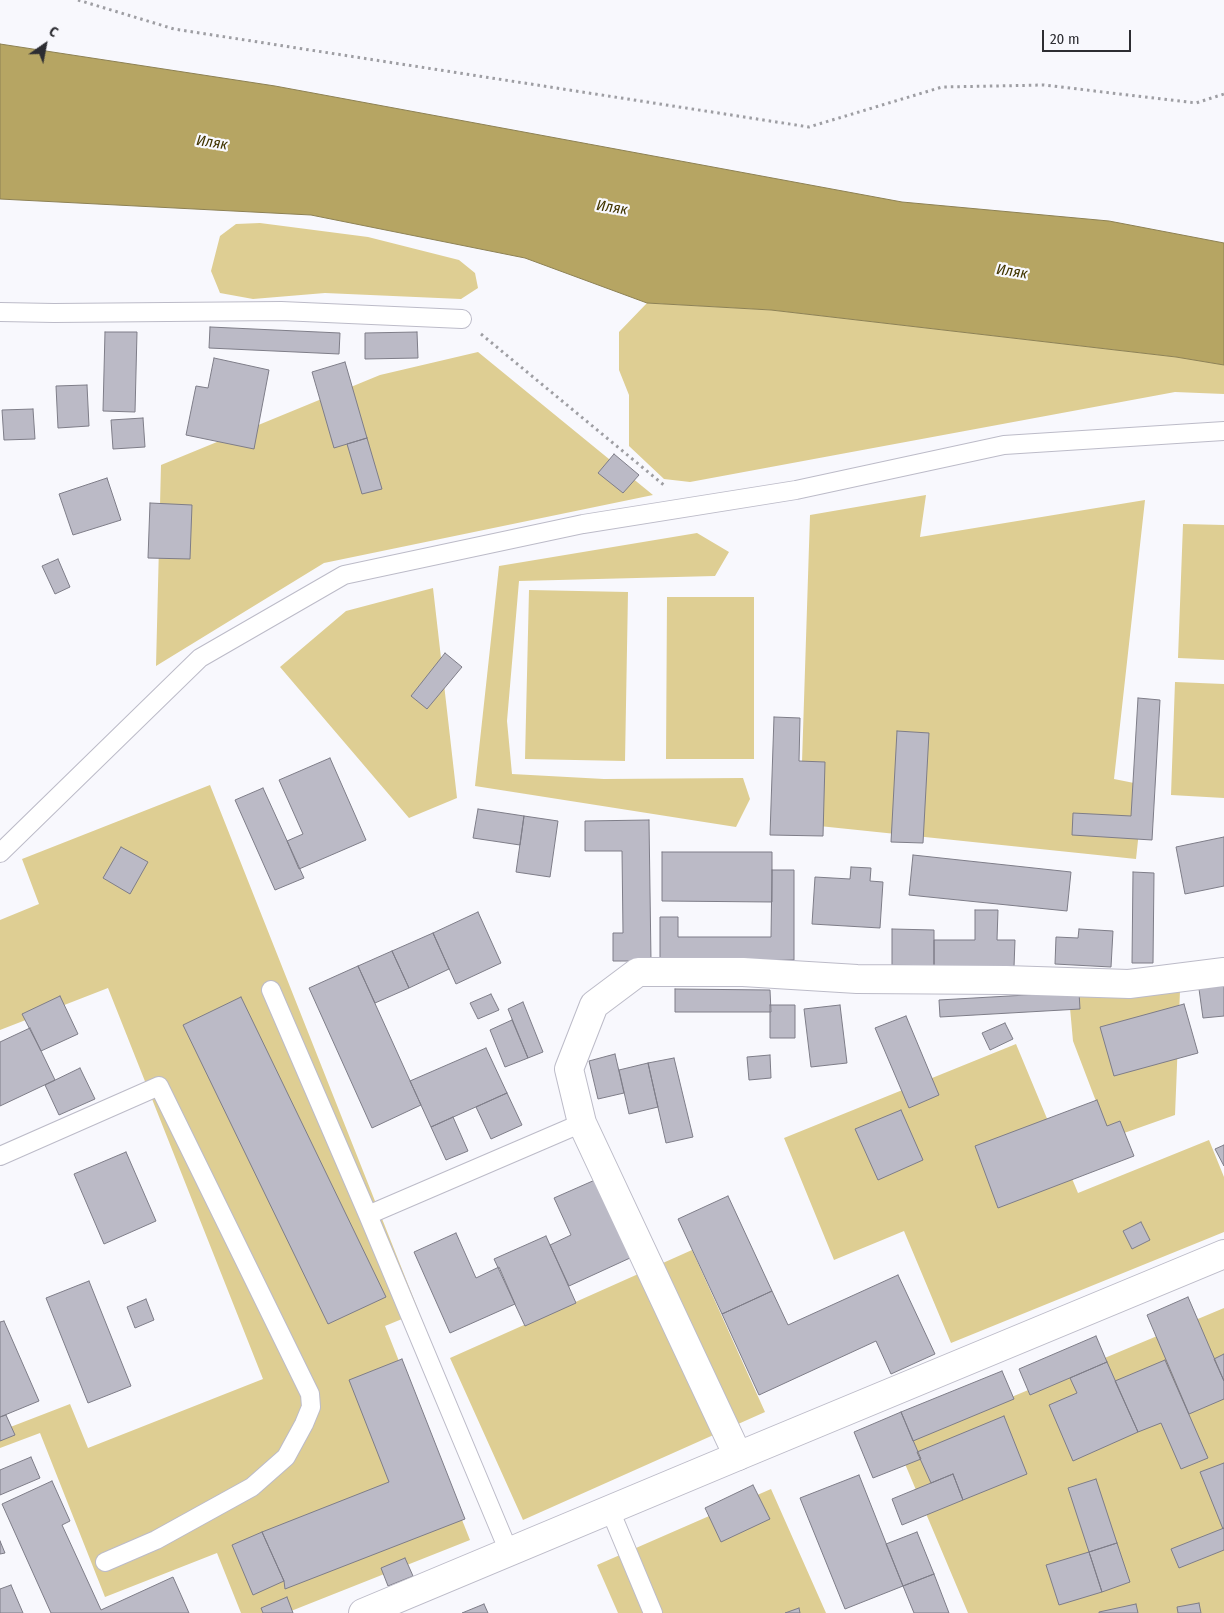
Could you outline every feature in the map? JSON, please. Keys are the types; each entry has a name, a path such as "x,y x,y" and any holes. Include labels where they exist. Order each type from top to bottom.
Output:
{"street":[{"path":"738,1456 582,1124 569,1069 594,1005 638,972 743,972 857,979 1006,980 1129,984 1224,972"},
{"path":"363,1613 1224,1254"}],"lane":[{"path":"0,312 281,311 462,319"},
{"path":"0,852 200,658 344,575 583,524 796,490 1004,445 1224,431"},
{"path":"271,990 368,1215 509,1552"},
{"path":"0,1156 159,1086 310,1394 311,1407 286,1457 252,1486 156,1540 105,1562"},
{"path":"368,1215 582,1124"},
{"path":"610,1510 653,1613"}],"path":[{"path":"78,0 174,29 809,127 942,87 1044,85 1196,102 1224,94"},
{"path":"462,319 690,507"}],"shaded area":[{"path":"260,223 368,237 459,260 475,273 478,288 461,299 325,293 253,299 220,293 211,271 220,236 236,224"},
{"path":"647,303 771,310 1176,357 1224,365 1224,394 1175,392 690,482 664,479 629,446 629,395 619,370 619,332"},
{"path":"478,352 653,495 324,563 156,666 161,465 380,375"},
{"path":"926,495 920,537 1145,500 1114,779 1144,785 1136,859 800,824 810,515"},
{"path":"1183,524 1224,525 1224,660 1178,658"},
{"path":"697,533 729,552 715,576 519,581 507,721 512,774 604,779 743,778 750,799 736,827 475,786 499,566"},
{"path":"433,588 457,798 409,818 280,667 346,611"},
{"path":"529,590 628,592 625,761 525,759"},
{"path":"667,597 754,597 754,759 666,759"},
{"path":"1175,682 1224,684 1224,798 1171,795"},
{"path":"210,785 419,1312 385,1326 470,1540 286,1613 241,1613 217,1553 105,1597 40,1433 0,1448 0,1431 70,1404 88,1448 263,1379 108,988 0,1030 0,920 39,904 22,859"},
{"path":"1181,966 1175,1115 1110,1138 1073,1041 1067,975"},
{"path":"1016,1044 1078,1193 1209,1140 1224,1177 1224,1232 951,1343 904,1231 834,1260 784,1138"},
{"path":"692,1250 765,1412 523,1520 450,1358"},
{"path":"1224,1308 1224,1613 968,1613 897,1445"},
{"path":"771,1489 826,1613 618,1613 597,1565"}],"water":[{"name":"Иляк","path":"0,44 275,86 902,202 1109,221 1224,243 1224,365 1176,357 771,310 647,303 525,258 311,215 0,199"}],"building":[{"path":"210,327 340,333 339,354 209,348"},
{"path":"105,332 137,332 135,412 103,411"},
{"path":"417,332 418,358 365,359 365,333"},
{"path":"214,358 269,370 254,449 186,435 196,386 208,388"},
{"path":"345,362 367,438 334,448 312,372"},
{"path":"87,385 89,426 58,428 56,386"},
{"path":"33,409 35,439 4,440 2,410"},
{"path":"143,418 145,447 113,449 111,420"},
{"path":"367,438 382,489 362,494 347,444"},
{"path":"614,454 639,475 623,493 598,473"},
{"path":"107,478 121,520 73,535 59,494"},
{"path":"150,503 192,505 190,559 148,558"},
{"path":"58,559 70,587 55,594 42,566"},
{"path":"445,653 462,667 427,709 411,696"},
{"path":"1138,698 1160,700 1152,840 1072,835 1073,813 1131,816"},
{"path":"774,717 800,718 799,761 825,762 823,836 770,835"},
{"path":"897,731 929,733 923,843 891,842"},
{"path":"330,758 366,840 299,869 287,841 303,834 279,780"},
{"path":"263,788 304,878 275,890 235,800"},
{"path":"478,809 524,816 520,845 473,838"},
{"path":"524,816 558,821 550,877 516,872"},
{"path":"649,820 651,961 613,961 613,933 623,933 622,851 585,851 585,821"},
{"path":"1224,837 1224,886 1185,894 1176,847"},
{"path":"121,847 148,862 130,894 103,878"},
{"path":"662,852 772,852 772,902 662,901"},
{"path":"913,855 1071,872 1067,911 909,895"},
{"path":"851,867 871,868 870,881 883,882 880,928 812,924 815,877 850,879"},
{"path":"772,870 794,870 794,960 660,959 660,917 678,917 678,937 771,937"},
{"path":"1133,872 1154,873 1153,963 1132,963"},
{"path":"975,910 998,910 997,940 1015,940 1014,967 934,966 934,940 975,940"},
{"path":"478,912 501,963 456,984 433,933"},
{"path":"892,929 934,930 934,966 892,965"},
{"path":"1079,929 1113,931 1111,967 1055,964 1056,937 1078,938"},
{"path":"433,933 449,969 409,988 392,951"},
{"path":"392,951 409,988 375,1003 358,966"},
{"path":"358,966 421,1105 372,1128 309,988"},
{"path":"1224,986 1224,1016 1203,1018 1199,989"},
{"path":"675,989 770,990 771,1012 675,1012"},
{"path":"1079,992 1080,1009 940,1017 939,1000"},
{"path":"491,994 499,1010 478,1019 470,1003"},
{"path":"60,996 78,1034 41,1051 22,1014"},
{"path":"241,997 386,1297 328,1324 183,1025"},
{"path":"523,1002 543,1052 528,1058 508,1009"},
{"path":"1184,1004 1198,1053 1114,1076 1100,1027"},
{"path":"770,1005 795,1005 795,1038 770,1038"},
{"path":"840,1005 847,1063 811,1067 804,1009"},
{"path":"906,1016 939,1095 909,1108 875,1028"},
{"path":"512,1020 528,1058 505,1067 490,1030"},
{"path":"1005,1023 1013,1039 990,1050 982,1033"},
{"path":"30,1028 55,1080 0,1106 0,1042"},
{"path":"486,1048 507,1093 431,1127 410,1081"},
{"path":"615,1054 624,1093 598,1099 589,1061"},
{"path":"770,1055 771,1078 749,1080 747,1057"},
{"path":"674,1058 693,1137 666,1143 648,1063"},
{"path":"648,1063 658,1107 629,1114 619,1070"},
{"path":"80,1068 95,1099 59,1115 45,1085"},
{"path":"507,1093 522,1125 491,1139 476,1107"},
{"path":"1097,1100 1107,1126 1120,1121 1134,1156 998,1208 975,1146"},
{"path":"901,1110 923,1160 878,1180 855,1129"},
{"path":"453,1117 468,1151 446,1160 431,1127"},
{"path":"1224,1145 1224,1166 1215,1149"},
{"path":"126,1152 156,1221 104,1244 74,1174"},
{"path":"595,1180 630,1258 569,1286 550,1245 571,1235 554,1198"},
{"path":"728,1196 772,1291 722,1314 678,1219"},
{"path":"1141,1222 1150,1240 1132,1249 1123,1231"},
{"path":"456,1233 476,1278 499,1267 515,1304 450,1333 414,1252"},
{"path":"546,1236 576,1303 525,1326 494,1259"},
{"path":"898,1275 935,1354 891,1374 876,1341 759,1395 722,1314 772,1291 788,1325"},
{"path":"89,1281 131,1386 88,1403 46,1298"},
{"path":"1188,1297 1224,1381 1224,1399 1189,1414 1147,1315"},
{"path":"146,1299 154,1320 135,1328 127,1307"},
{"path":"4,1321 39,1401 0,1417 0,1322"},
{"path":"1096,1336 1107,1362 1030,1395 1019,1369"},
{"path":"1224,1354 1224,1381 1214,1359"},
{"path":"402,1359 465,1519 285,1589 284,1581 262,1532 389,1482 349,1380"},
{"path":"1165,1360 1208,1458 1181,1469 1161,1423 1138,1432 1115,1381"},
{"path":"1107,1362 1138,1432 1073,1461 1049,1405 1077,1393 1070,1378"},
{"path":"1002,1371 1014,1399 913,1441 901,1412"},
{"path":"901,1412 921,1459 873,1478 854,1432"},
{"path":"6,1415 15,1435 0,1441 0,1417"},
{"path":"1004,1416 1027,1474 963,1500 953,1474 931,1483 917,1452"},
{"path":"31,1457 40,1478 0,1495 0,1470"},
{"path":"1224,1463 1224,1528 1223,1529 1200,1472"},
{"path":"953,1474 963,1500 902,1525 892,1499"},
{"path":"859,1475 903,1586 845,1609 800,1498"},
{"path":"1096,1479 1117,1543 1089,1552 1068,1488"},
{"path":"52,1481 70,1521 62,1525 101,1610 173,1577 189,1613 51,1613 2,1504"},
{"path":"753,1485 770,1519 721,1542 705,1508"},
{"path":"1224,1528 1224,1550 1179,1568 1171,1549"},
{"path":"262,1532 284,1581 253,1595 232,1545"},
{"path":"917,1532 934,1574 903,1586 886,1544"},
{"path":"0,1541 5,1553 0,1554"},
{"path":"1117,1543 1130,1582 1102,1592 1089,1552"},
{"path":"1089,1552 1102,1592 1059,1605 1046,1565"},
{"path":"405,1558 413,1576 388,1586 381,1568"},
{"path":"934,1574 949,1613 914,1613 903,1586"},
{"path":"11,1585 23,1613 0,1613 0,1589"},
{"path":"287,1597 293,1613 263,1613 261,1608"},
{"path":"1199,1603 1201,1613 1178,1613 1177,1607"},
{"path":"484,1604 488,1613 462,1613"},
{"path":"1136,1604 1138,1613 1099,1613 1099,1612"},
{"path":"799,1608 800,1613 785,1613"}]}
